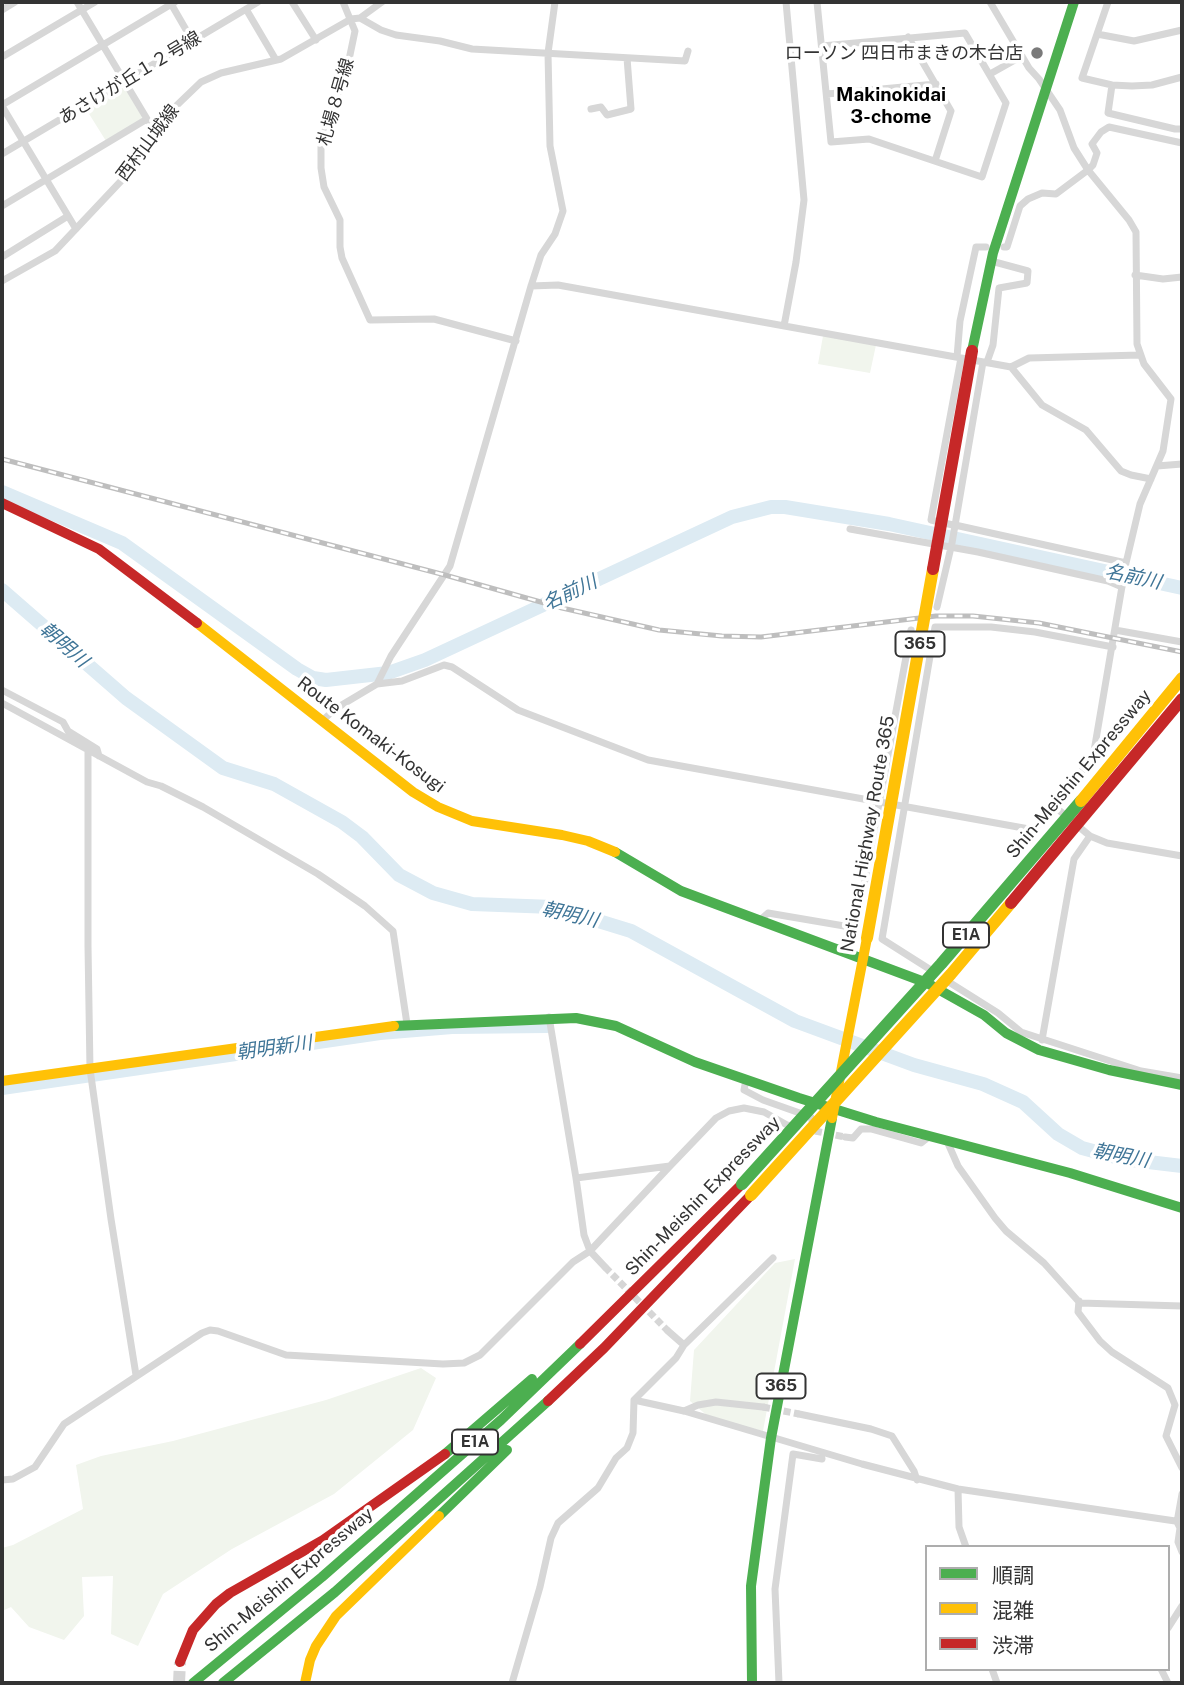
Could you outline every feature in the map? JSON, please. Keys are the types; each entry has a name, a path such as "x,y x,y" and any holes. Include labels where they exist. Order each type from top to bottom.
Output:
{"main road":[{"name":"National Highway Route 365","path":"752,1683 751,1586 771,1438 861,975 963,355 1074,2"},
{"name":"Route Komaki-Kosugi","path":"2,503 99,549 123,565 413,792 438,807 472,821 589,841 620,853 681,891 927,984 984,1015 1006,1033 1039,1050 1109,1070 1182,1085"},
{"name":"Shin-Meishin Expressway","path":"193,1683 322,1577 490,1429 671,1256 742,1184 941,964 1182,678"},
{"name":"Shin-Meishin Expressway","path":"223,1683 335,1592 431,1508 604,1348 751,1195 951,974 1182,699"},
{"path":"2,1082 91,1073 407,1024 549,1017 596,1021 616,1026 695,1062 836,1109 1070,1173 1182,1208"},
{"path":"180,1662 193,1630 216,1604 230,1593 296,1557 354,1520 444,1454 671,1256"},
{"path":"305,1683 316,1646 336,1616 478,1480 604,1348"}],"street":[{"path":"2,10 15,2"},
{"path":"76,2 156,134"},
{"path":"2,57 95,2"},
{"name":"あさけが丘１２号線","path":"2,154 258,2"},
{"path":"292,2 316,40"},
{"path":"343,2 356,19 382,30 472,49 685,61 688,51"},
{"name":"西村山城線","path":"3,279 43,260 76,229 138,163 175,107 201,82 221,73 276,60 356,19 382,2"},
{"path":"378,682 391,656 450,566 531,286 541,255 555,234 563,211 551,156 548,53 555,2"},
{"path":"784,326 804,200 786,2"},
{"path":"817,2 831,142 869,139 982,177 1006,103 965,33 822,46"},
{"path":"322,721 335,709 378,682 402,681 444,665 452,667 518,710 648,760 1029,829 1036,827 1093,757 1126,564 1140,505 1163,451 1171,396 1140,355 1136,333 1136,232 1074,148 1060,110 1022,56 990,2"},
{"path":"1108,2 1082,78 1112,85 1141,86 1182,77"},
{"path":"76,229 2,105 172,3 192,40"},
{"path":"246,9 276,60"},
{"name":"札場８号線","path":"356,19 349,61 321,146 321,167 324,187 340,220 341,254 370,320 434,319 516,341"},
{"path":"1097,34 1134,41 1182,30"},
{"path":"908,37 951,111 935,161"},
{"path":"990,74 1022,56"},
{"path":"591,108 601,107 607,115 631,109 627,58"},
{"path":"827,94 936,84"},
{"path":"1112,85 1108,113 1182,129"},
{"path":"2,206 147,119"},
{"path":"1004,247 1007,247 1020,206 1042,193 1056,194 1088,170 1097,153 1092,144 1101,132 1109,127 1182,143"},
{"path":"2,257 68,216"},
{"path":"986,247 976,247 960,321 963,355 931,520 1126,564"},
{"path":"937,607 985,362 993,345 999,288 1027,283 1028,271 991,261"},
{"path":"1135,275 1163,279 1182,277"},
{"path":"531,286 558,285 963,355 1011,367 1029,358 1140,355"},
{"path":"1011,367 1042,405 1086,430 1121,471 1151,479"},
{"path":"1171,396 1182,396"},
{"path":"1157,466 1182,464"},
{"path":"850,529 951,546 1122,585"},
{"path":"1113,647 1035,632 991,627 935,627 882,939 998,1013 1021,1032 1141,1071 1182,1078"},
{"path":"759,921 768,913 856,928 911,630"},
{"path":"1115,630 1182,642"},
{"path":"2,690 63,722 68,731 97,749 99,756"},
{"path":"2,703 88,751 203,807 318,874 365,906 393,931 407,1024"},
{"path":"88,751 91,1073 136,1375"},
{"path":"1054,806 1090,836 1107,843 1182,856"},
{"path":"1042,1040 1074,859 1090,836"},
{"path":"549,1017 584,1234 590,1251 606,1267"},
{"path":"2,1480 13,1479 35,1467 64,1423 202,1333 211,1330 286,1355 443,1364 464,1363 480,1355 573,1262 590,1251 716,1118 729,1111 744,1108 764,1112 788,1125 815,1131 811,1117 763,1100 744,1090 746,1080"},
{"path":"845,1137 853,1138 861,1129 871,1129 921,1143 930,1136"},
{"path":"947,1141 958,1166 995,1218 1006,1231 1044,1263 1079,1301 1182,1306"},
{"path":"576,1178 670,1166"},
{"path":"512,1683 540,1587 551,1538 558,1523 598,1488 616,1458 627,1448 633,1433 634,1400 676,1358 684,1345 773,1258"},
{"path":"1079,1301 1078,1312 1111,1352 1168,1388 1175,1405 1166,1430 1167,1436 1182,1468"},
{"path":"668,1331 684,1345"},
{"path":"634,1400 684,1411 917,1480 958,1489 1180,1522"},
{"path":"684,1411 716,1402 763,1407"},
{"path":"799,1414 892,1436 917,1480"},
{"path":"779,1683 775,1588 793,1454 822,1459"},
{"path":"958,1489 959,1527 965,1545"},
{"path":"1182,1494 1178,1542 1182,1552"},
{"path":"1170,1625 1182,1606"}],"shaded area":[{"path":"125,88 142,117 106,141 86,109"},
{"path":"823,336 876,345 870,373 818,364"},
{"path":"795,1259 763,1431 710,1418 690,1401 694,1350 775,1263"},
{"path":"421,1368 436,1378 413,1430 334,1494 232,1549 163,1594 138,1646 111,1634 113,1576 82,1577 84,1616 64,1640 29,1627 11,1607 2,1611 2,1548 83,1509 76,1465 101,1456 173,1441 326,1400"}],"waterway":[{"name":"名前川","path":"2,492 122,543 297,669 313,678 326,680 388,673 425,660 732,517 771,507 889,524 1182,588"},
{"name":"朝明川","path":"2,590 126,698 223,768 274,784 342,822 362,837 399,875 433,893 472,904 553,907 631,931 795,1021 914,1065 983,1084 1023,1102 1058,1134 1082,1148 1123,1159 1182,1166"},
{"name":"朝明新川","path":"2,1088 380,1033 452,1027 547,1026"}],"tunnel":[{"path":"815,1131 845,1137"},
{"path":"605,1267 668,1331"},
{"path":"763,1407 799,1414"},
{"path":"179,1683 180,1662"}],"railway":[{"path":"2,459 562,608 659,630 761,637 936,616 973,616 1039,623 1182,652"}],"traffic: fast":[{"path":"972,351 993,253 1074,2"},
{"path":"742,1184 941,964 1081,801"},
{"path":"615,852 681,891 927,983 984,1015 1006,1033 1039,1050 1109,1070 1182,1085"},
{"path":"394,1026 576,1018 616,1026 695,1062 799,1098 876,1122 1070,1173 1182,1208"},
{"path":"752,1683 751,1586 771,1438 832,1118"},
{"path":"193,1683 322,1577 501,1420 580,1344"},
{"path":"445,1454 532,1379"},
{"path":"223,1683 335,1592 548,1401"},
{"path":"439,1516 507,1450"}],"traffic: slow":[{"path":"867,938 933,569"},
{"path":"197,623 413,792 438,807 472,821 562,835 588,841 615,852"},
{"path":"1081,801 1182,678"},
{"path":"751,1195 951,974 1011,903"},
{"path":"832,1118 867,938"},
{"path":"2,1081 394,1026"},
{"path":"305,1683 316,1646 336,1616 439,1516"}],"traffic: jam":[{"path":"933,569 972,351"},
{"path":"2,503 99,549 197,623"},
{"path":"1011,903 1182,699"},
{"path":"580,1344 742,1184"},
{"path":"548,1401 604,1348 751,1195"},
{"path":"180,1662 193,1630 216,1604 230,1593 323,1540 445,1454"}],"place":[{"name":"ローソン 四日市まきの木台店","path":"1037,53"}],"district":[{"name":"Makinokidai 3-chome","path":"891,106"}]}
